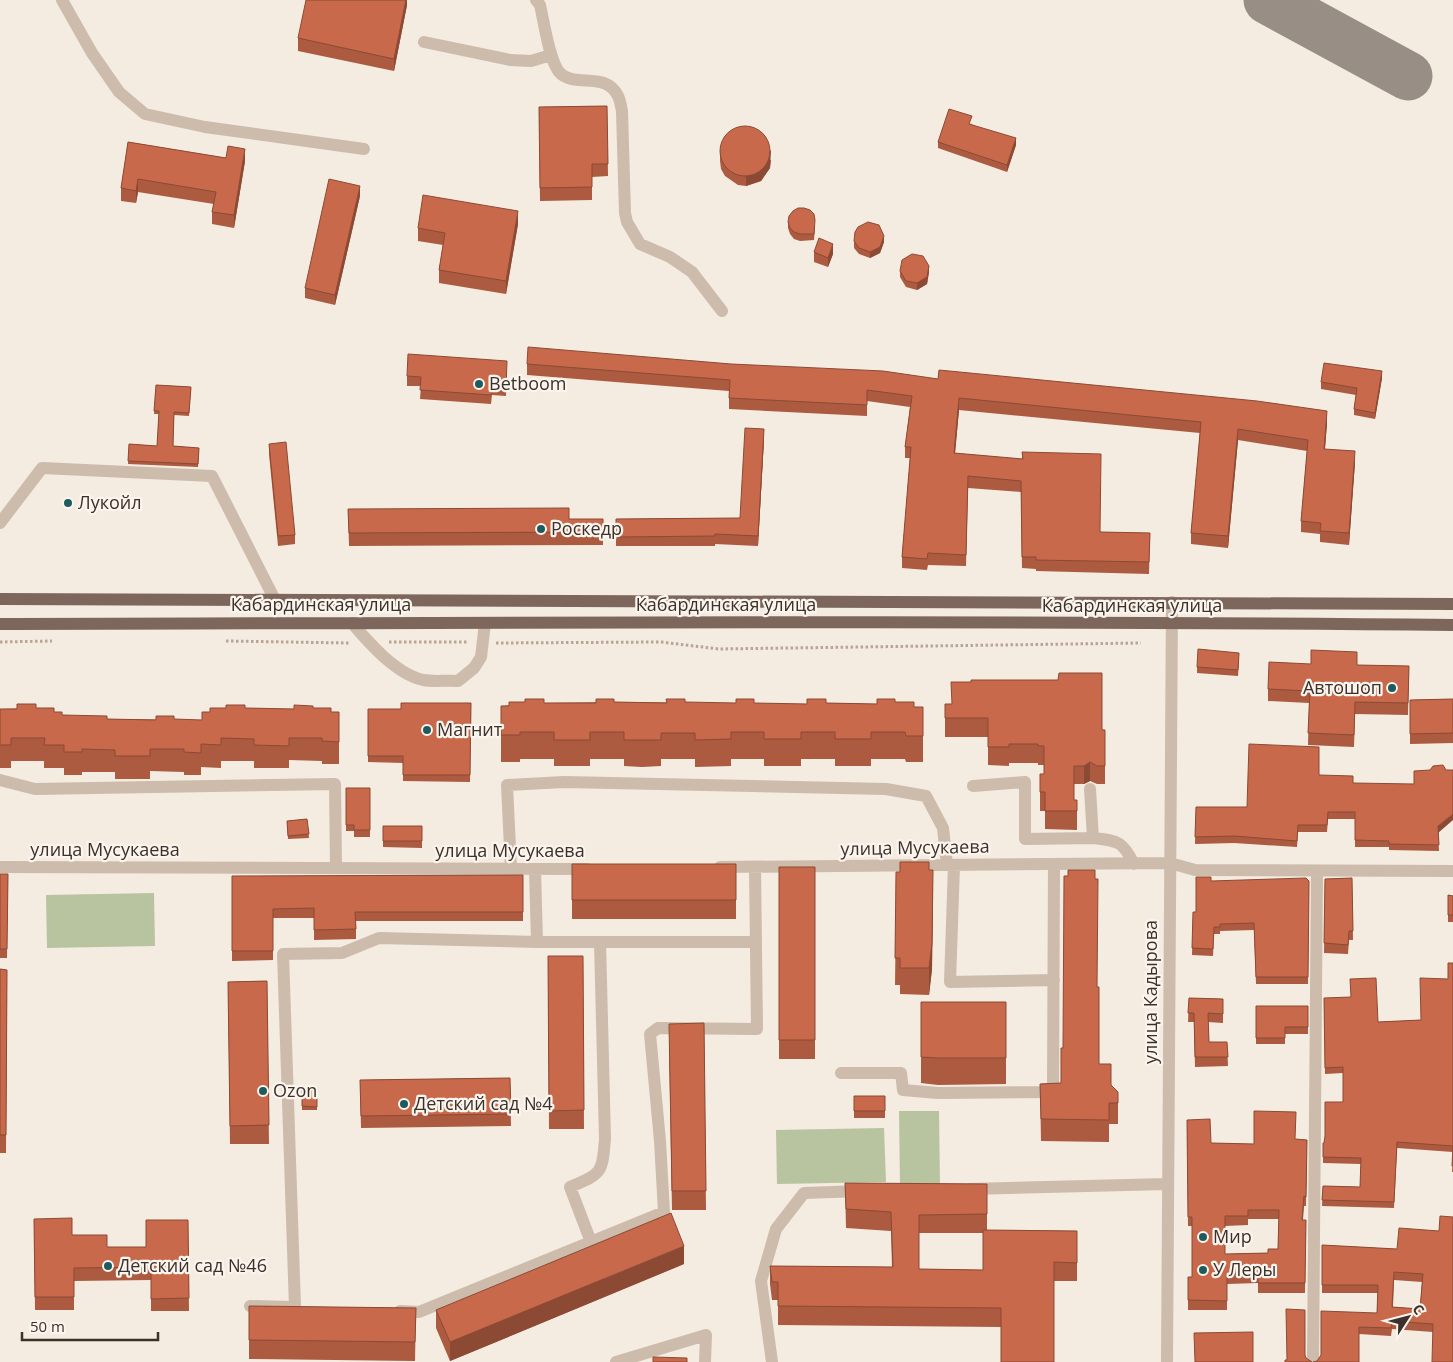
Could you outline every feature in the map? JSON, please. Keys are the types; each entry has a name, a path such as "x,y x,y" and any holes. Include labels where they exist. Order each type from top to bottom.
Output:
{"main road":[{"name":"Кабардинская улица","path":"0,599 1453,604"},
{"name":"Кабардинская улица","path":"0,624 1172,623 1453,625"}],"street":[{"path":"62,0 92,52 119,92 146,114 205,127 364,149"},
{"path":"536,0 540,4 551,55 560,74 571,79 600,81 610,86 618,96 622,111 624,213 640,244 670,257 692,272 722,311"},
{"path":"424,42 510,60 531,61 551,55"},
{"path":"0,523 42,468 212,476 275,600"},
{"name":"улица Кадырова","path":"1167,1362 1170,644 1172,602"},
{"path":"352,623 368,643 401,670 422,680 458,681 474,668 481,657 485,623"},
{"path":"0,780 35,788 335,784 336,868"},
{"path":"511,869 506,785 564,782 886,789 926,796 943,828 951,865 950,982 1054,980"},
{"path":"973,786 1025,782 1025,839 1092,838 1116,840 1128,850 1134,864"},
{"path":"1090,789 1092,838"},
{"name":"улица Мусукаева","path":"705,868 1170,863 1195,870 1453,871"},
{"path":"841,1072 901,1074 903,1090 938,1093 1053,1092 1054,864"},
{"name":"улица Мусукаева","path":"0,867 595,868"},
{"path":"390,1311 419,1312 664,1212 660,1141 650,1034 658,1028 757,1029 755,867"},
{"path":"535,869 537,942"},
{"path":"1313,1362 1317,871"},
{"path":"250,1306 300,1308 283,954 342,953 379,938 537,942 756,942"},
{"path":"591,1242 570,1187 596,1176 603,1166 605,1139 600,942"},
{"path":"961,1189 1167,1184"},
{"path":"772,1362 761,1281 776,1229 804,1193 873,1191"},
{"path":"616,1362 706,1335 705,1362"}],"path":[{"path":"216,640 353,643"},
{"path":"0,642 59,641"},
{"path":"384,643 470,642"},
{"path":"493,643 661,642 719,649 1141,643"}],"green space":[{"path":"154,893 155,946 47,948 46,895"},
{"path":"899,1111 939,1111 940,1185 900,1185"},
{"path":"884,1128 886,1182 777,1184 776,1130"}],"building":[{"path":"306,0 406,0 394,59 298,38"},
{"path":"607,106 608,164 592,164 592,187 540,188 539,107"},
{"path":"949,109 972,116 969,124 1016,138 1007,165 938,142"},
{"path":"740,126 750,126 763,133 770,146 770,156 763,169 750,176 740,176 731,172 724,165 720,156 720,146 724,137 731,130"},
{"path":"128,142 226,158 228,146 245,149 234,215 212,212 216,192 138,179 136,191 121,188"},
{"path":"329,179 360,186 335,295 305,288"},
{"path":"423,195 518,211 506,281 439,270 445,233 418,228"},
{"path":"798,208 810,210 814,214 814,234 800,234 790,228 789,216"},
{"path":"868,222 879,225 884,236 880,247 870,252 859,248 854,241 855,232 858,227"},
{"path":"819,238 833,244 828,258 814,252"},
{"path":"912,254 923,256 929,266 927,277 917,283 906,281 900,271 902,260"},
{"path":"528,347 731,364 883,371 938,379 939,370 1257,401 1327,411 1324,449 1355,451 1349,533 1320,531 1321,523 1301,521 1308,440 1238,429 1228,536 1191,533 1201,422 959,398 954,453 1023,459 1022,452 1101,454 1100,532 1150,533 1149,562 1036,560 1036,557 1022,557 1021,481 968,476 966,555 928,553 927,559 902,557 911,447 905,447 912,396 867,390 867,405 729,398 730,380 527,364"},
{"path":"408,354 507,361 506,387 492,386 491,395 420,390 421,377 407,376"},
{"path":"1324,363 1382,371 1375,413 1354,409 1357,388 1321,382"},
{"path":"156,385 191,387 189,413 174,412 173,446 199,448 198,464 128,461 129,444 157,446 159,411 154,411"},
{"path":"745,428 764,429 758,536 715,534 715,536 616,537 616,519 740,518"},
{"path":"286,442 295,535 278,536 269,444"},
{"path":"569,508 569,519 603,519 603,532 349,533 348,509"},
{"path":"1198,649 1239,653 1238,670 1197,667"},
{"path":"1311,650 1357,652 1357,665 1409,666 1408,703 1355,702 1354,735 1308,733 1310,691 1268,689 1269,662 1311,664"},
{"path":"1059,673 1102,673 1102,730 1105,730 1105,766 1097,766 1090,762 1084,766 1074,766 1074,800 1077,800 1077,811 1045,811 1045,792 1040,792 1040,774 1044,774 1044,746 1038,746 1038,744 1009,744 1009,747 988,747 988,718 945,718 945,704 952,704 951,682 971,682 971,680 1058,680"},
{"path":"525,699 544,699 544,703 596,703 596,699 614,699 614,702 667,703 666,699 685,699 685,702 736,703 736,699 754,699 754,703 807,704 807,699 826,699 826,703 877,704 877,699 895,699 895,702 914,702 914,707 923,707 923,736 906,736 905,732 871,732 871,739 835,739 835,732 801,732 801,739 764,739 764,732 731,732 731,739 695,740 695,733 661,733 661,740 624,740 624,732 590,732 590,740 554,740 554,732 520,732 520,735 501,735 501,706 509,706 509,702 525,702"},
{"path":"1453,699 1453,733 1410,734 1410,700"},
{"path":"401,703 471,703 470,775 403,775 403,756 368,756 368,709 401,709"},
{"path":"17,704 36,704 36,708 54,708 54,712 62,712 62,715 107,716 107,719 156,720 156,716 174,716 174,719 202,720 202,712 210,712 210,708 226,708 226,705 245,705 245,708 294,709 294,705 331,708 331,712 339,712 339,742 322,741 322,738 289,738 289,746 254,745 254,739 221,738 221,745 201,744 201,753 184,752 184,749 150,749 150,756 115,756 115,750 82,749 82,752 64,752 64,745 44,745 45,738 11,738 11,745 0,745 0,709 17,709"},
{"path":"1249,744 1319,747 1319,775 1353,776 1353,783 1414,784 1414,771 1430,770 1433,766 1443,765 1446,770 1453,770 1453,814 1438,826 1439,845 1389,844 1389,841 1355,840 1355,812 1328,812 1327,825 1298,825 1297,841 1234,836 1195,837 1196,807 1247,807"},
{"path":"346,788 370,788 370,830 354,830 354,825 346,825"},
{"path":"307,819 309,834 288,836 287,821"},
{"path":"383,826 422,826 422,841 383,841"},
{"path":"900,862 929,862 929,870 933,870 932,943 929,968 900,968 900,958 895,958 896,872 900,872"},
{"path":"572,864 736,864 736,900 572,900"},
{"path":"779,867 815,867 815,1040 779,1040"},
{"path":"1068,870 1095,870 1095,879 1098,879 1097,987 1099,987 1099,1064 1111,1064 1111,1085 1118,1092 1118,1103 1109,1103 1109,1120 1041,1119 1040,1084 1061,1083 1064,876 1068,876"},
{"path":"0,874 8,874 7,949 0,949"},
{"path":"523,875 523,912 355,912 356,929 314,930 314,908 273,909 273,951 232,951 232,876"},
{"path":"1196,877 1211,877 1211,881 1306,878 1309,881 1308,977 1256,977 1254,923 1220,924 1220,927 1214,927 1213,949 1192,948 1193,912 1196,912"},
{"path":"1352,878 1353,931 1349,931 1348,945 1324,943 1325,879"},
{"path":"1448,895 1453,896 1453,915 1448,915"},
{"path":"548,956 583,956 584,1110 549,1111"},
{"path":"1448,963 1453,963 1453,1146 1397,1142 1394,1202 1322,1200 1323,1186 1360,1187 1361,1158 1323,1157 1325,1102 1343,1102 1343,1067 1325,1068 1324,998 1351,997 1350,979 1376,978 1378,1022 1421,1020 1420,978 1448,979"},
{"path":"0,969 7,970 6,1135 0,1135"},
{"path":"267,981 269,1125 230,1126 228,982"},
{"path":"1189,998 1223,999 1223,1014 1208,1013 1209,1042 1227,1042 1228,1057 1195,1057 1194,1013 1188,1013"},
{"path":"921,1002 1006,1002 1006,1058 921,1057"},
{"path":"1256,1006 1308,1006 1308,1027 1285,1027 1285,1038 1256,1038"},
{"path":"704,1023 706,1191 672,1191 669,1024"},
{"path":"510,1078 511,1114 361,1116 360,1080"},
{"path":"302,1089 317,1089 317,1107 302,1106"},
{"path":"854,1096 885,1096 885,1111 854,1111"},
{"path":"1254,1111 1296,1112 1295,1139 1307,1140 1306,1197 1304,1196 1302,1220 1306,1220 1305,1283 1258,1283 1258,1274 1227,1274 1227,1301 1188,1300 1188,1277 1192,1277 1192,1217 1188,1217 1187,1120 1210,1119 1211,1143 1254,1144","holes":["1248,1210 1279,1210 1278,1249 1268,1249 1268,1253 1225,1254 1225,1216 1248,1216"]},
{"path":"845,1183 987,1184 987,1214 919,1215 919,1269 983,1270 983,1230 1077,1231 1077,1263 1054,1262 1054,1362 1001,1362 1001,1308 778,1306 778,1282 772,1282 770,1266 893,1267 891,1212 846,1209"},
{"path":"671,1213 684,1246 450,1342 436,1310"},
{"path":"1440,1216 1453,1217 1453,1362 1432,1362 1433,1324 1392,1321 1391,1328 1359,1327 1359,1362 1313,1362 1317,1361 1321,1355 1321,1311 1377,1313 1378,1285 1322,1285 1322,1245 1397,1249 1399,1228 1439,1231","holes":["1394,1272 1423,1274 1420,1309 1392,1307"]},
{"path":"72,1218 72,1235 107,1235 107,1247 146,1247 146,1220 188,1220 189,1298 151,1299 151,1267 74,1268 74,1297 35,1297 34,1219"},
{"path":"249,1306 416,1308 415,1342 249,1340"},
{"path":"1286,1309 1305,1310 1305,1355 1312,1362 1285,1362 1287,1360"},
{"path":"1253,1332 1253,1362 1195,1362 1194,1333"},
{"path":"653,1357 687,1358 687,1362 653,1362"}],"taxiway":[{"path":"1268,0 1408,76"}],"place":[{"name":"Betboom","path":"479,384"},
{"name":"Лукойл","path":"68,503"},
{"name":"Роскедр","path":"541,529"},
{"name":"Автошоп","path":"1392,688"},
{"name":"Магнит","path":"427,730"},
{"name":"Ozon","path":"263,1091"},
{"name":"Детский сад №4","path":"404,1104"},
{"name":"Мир","path":"1203,1237"},
{"name":"Детский сад №46","path":"108,1266"},
{"name":"У Леры","path":"1203,1270"}]}
